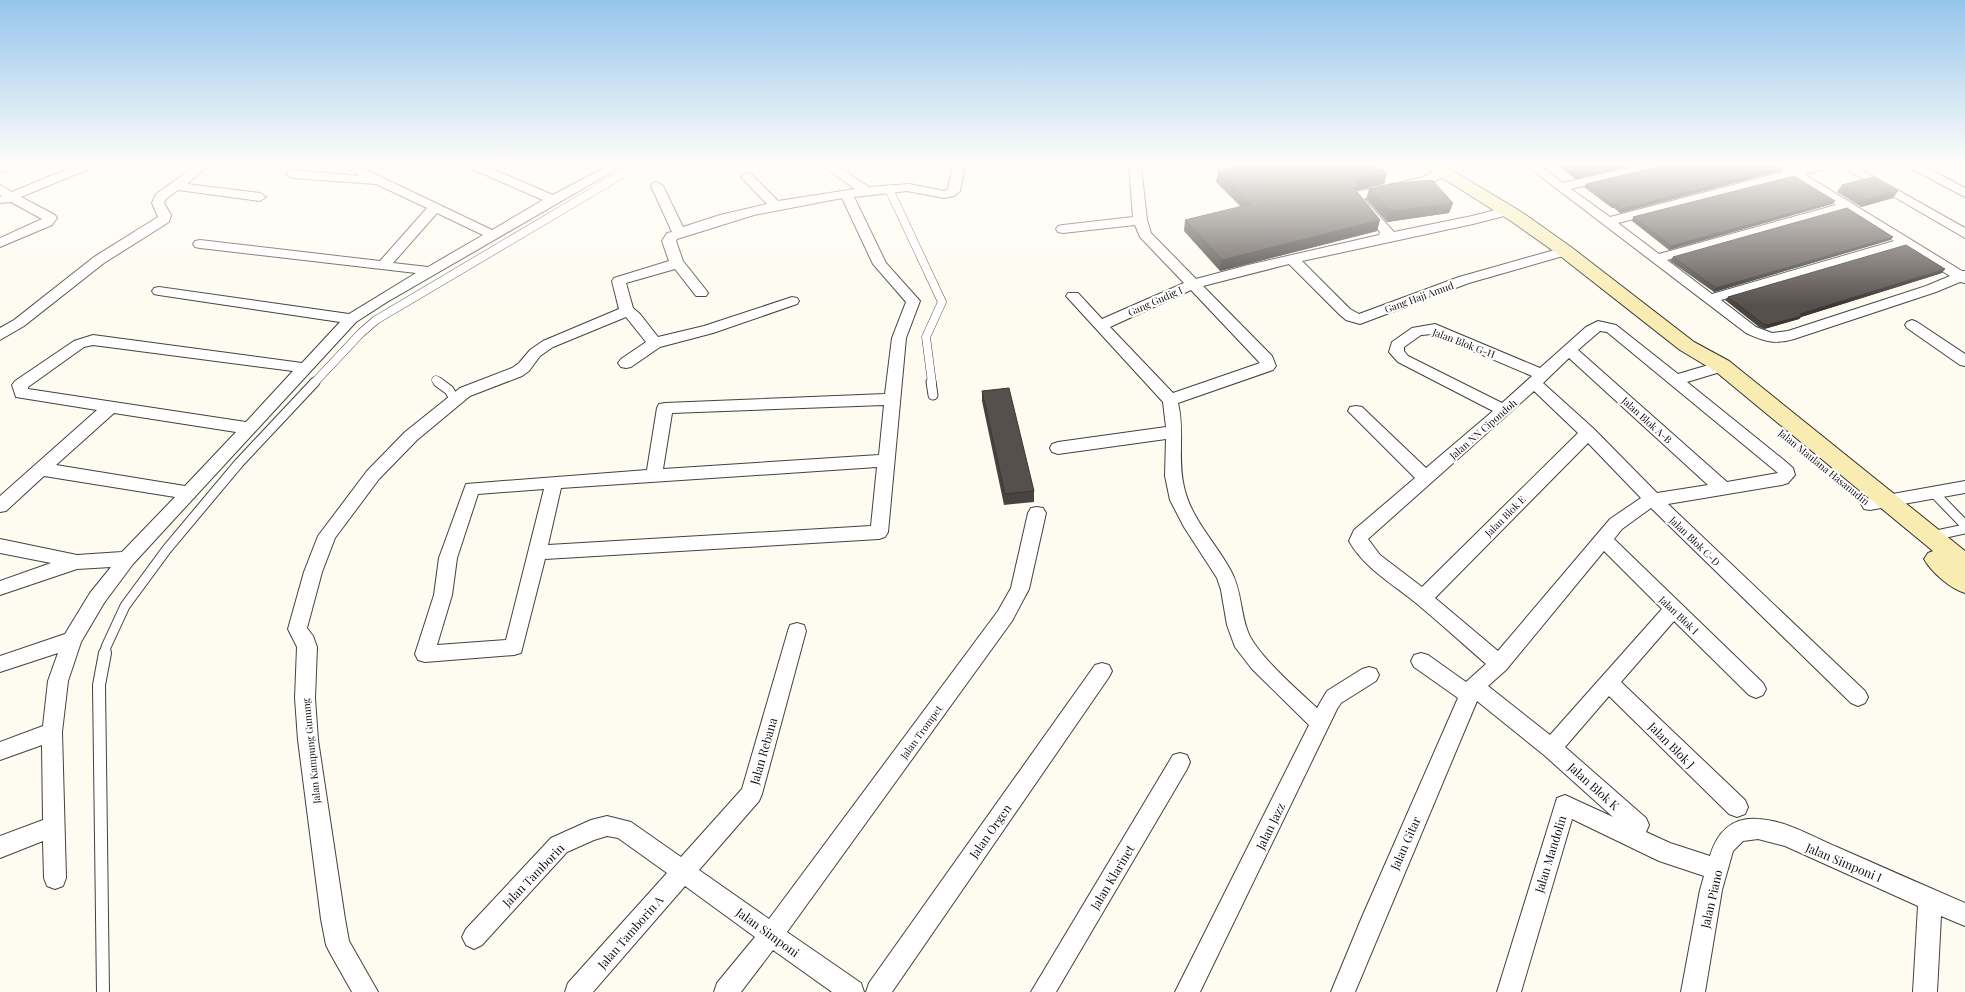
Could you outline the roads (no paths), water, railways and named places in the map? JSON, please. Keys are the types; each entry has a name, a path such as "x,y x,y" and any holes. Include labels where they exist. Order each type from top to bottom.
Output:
{"street":[{"path":"0,243 47,222 50,218 37,212"},
{"path":"0,335 19,323 98,260 164,219 165,215 164,212"},
{"path":"384,266 430,212"},
{"path":"446,212 493,235"},
{"path":"55,878 52,732 58,681 72,640 97,598 127,559 350,319 532,212"},
{"path":"669,212 679,233"},
{"path":"701,293 676,262 668,241 672,236 679,233 750,212"},
{"path":"538,552 879,532 899,338 913,302 880,264 855,212"},
{"name":"Gang Gudig I","path":"1101,325 1193,284 1145,234 1140,220 1139,212"},
{"path":"1369,212 1387,232 1384,238"},
{"path":"1170,400 1268,366 1267,360 1193,284 1248,269 1293,260 1384,238 1473,220 1498,212"},
{"name":"Jalan Maulana Hasanudin","path":"1509,212 1687,346 1885,501 1936,535 1965,564"},
{"path":"1595,212 1751,330 1771,338 1783,338 1964,277"},
{"path":"1608,222 1645,212"},
{"path":"1657,259 1824,212"},
{"path":"1856,212 1964,277"},
{"path":"1927,212 1965,234"},
{"path":"1063,229 1140,220"},
{"path":"1709,299 1904,242"},
{"path":"200,244 430,271"},
{"name":"Gang Haji Amud","path":"1293,260 1345,312 1351,317 1360,318 1464,280 1562,252"},
{"path":"655,343 648,337 636,316 626,310 619,281 625,278 669,267 676,262"},
{"path":"159,291 350,319"},
{"path":"1072,296 1101,325 1170,400 1173,413 1173,471 1179,504 1186,518 1226,578 1235,622 1246,650 1263,670 1321,723"},
{"path":"626,363 655,343 708,330 792,301"},
{"name":"Jalan Kampung Gunung","path":"366,992 338,945 308,740 305,698 307,646 306,642 298,633 297,623 313,572 328,536 347,508 392,455 411,436 455,400 472,389 517,372 524,367 536,353 548,344 623,314 626,310"},
{"path":"1912,325 1965,362"},
{"name":"Jalan NN Cipondoh","path":"1423,598 1374,560 1358,541 1360,535 1539,379 1590,330 1598,326 1605,327 1620,334 1677,380"},
{"name":"Jalan Blok G-H","path":"1504,410 1403,359 1396,352 1397,345 1417,331 1435,329 1539,379"},
{"path":"249,428 22,393 20,385 78,344 93,340 305,368"},
{"name":"Jalan Blok A-B","path":"1570,350 1724,489"},
{"path":"1677,380 1715,368"},
{"name":"Jalan Blok C-D","path":"1539,379 1588,433 1653,500 1858,697"},
{"path":"1472,691 1499,664 1616,524 1641,506 1653,500 1782,479 1785,477 1787,472 1677,380"},
{"path":"654,476 665,408 892,399"},
{"path":"0,506 110,407"},
{"path":"1356,411 1426,478"},
{"path":"1058,448 1173,432"},
{"name":"Jalan Blok E","path":"1423,598 1588,433"},
{"path":"554,483 514,647 425,654 443,595 448,558 472,488 886,460"},
{"path":"41,469 189,493"},
{"path":"1885,501 1965,487"},
{"name":"Jalan Maulana Hasanudin","path":"1885,501 1965,584"},
{"name":"Jalan Trompet","path":"726,992 772,934 1005,616 1020,589 1037,513"},
{"name":"Jalan Blok I","path":"1603,539 1756,689"},
{"path":"0,546 77,562 127,559"},
{"path":"0,588 77,562"},
{"path":"1423,598 1499,664"},
{"path":"1551,748 1673,609"},
{"name":"Jalan Rebana","path":"684,872 751,794 797,632"},
{"path":"0,664 72,640"},
{"name":"Jalan Blok K","path":"1421,661 1472,691 1551,748 1638,825"},
{"name":"Jalan Orgen","path":"878,992 1102,671"},
{"name":"Jalan Jazz","path":"1187,992 1330,703 1334,697 1369,675"},
{"name":"Jalan Blok J","path":"1608,682 1737,807"},
{"name":"Jalan Gitar","path":"1343,992 1370,925 1472,691"},
{"path":"0,751 52,732"},
{"name":"Jalan Klarinet","path":"1043,992 1180,762"},
{"name":"Jalan Mandolin","path":"1509,992 1565,805 1667,853 1717,869"},
{"path":"0,847 54,826"},
{"name":"Jalan Tamborin","path":"474,936 559,845 591,830 607,826 623,829 684,872"},
{"name":"Jalan Piano","path":"1692,992 1711,890 1724,845 1736,833 1758,829"},
{"name":"Jalan Simponi I","path":"1758,829 1787,836 1965,915"},
{"name":"Jalan Simponi","path":"684,872 852,992"},
{"name":"Jalan Tamborin A","path":"577,992 684,872"},
{"path":"1925,992 1930,899"}],"lane":[{"path":"102,992 99,684 106,647 125,606 167,549 239,462 361,333 376,320 558,212"},
{"path":"899,212 942,302 926,336 933,395"},
{"path":"436,380 449,390 455,400"},
{"path":"1928,494 1962,528 1936,535"}]}
